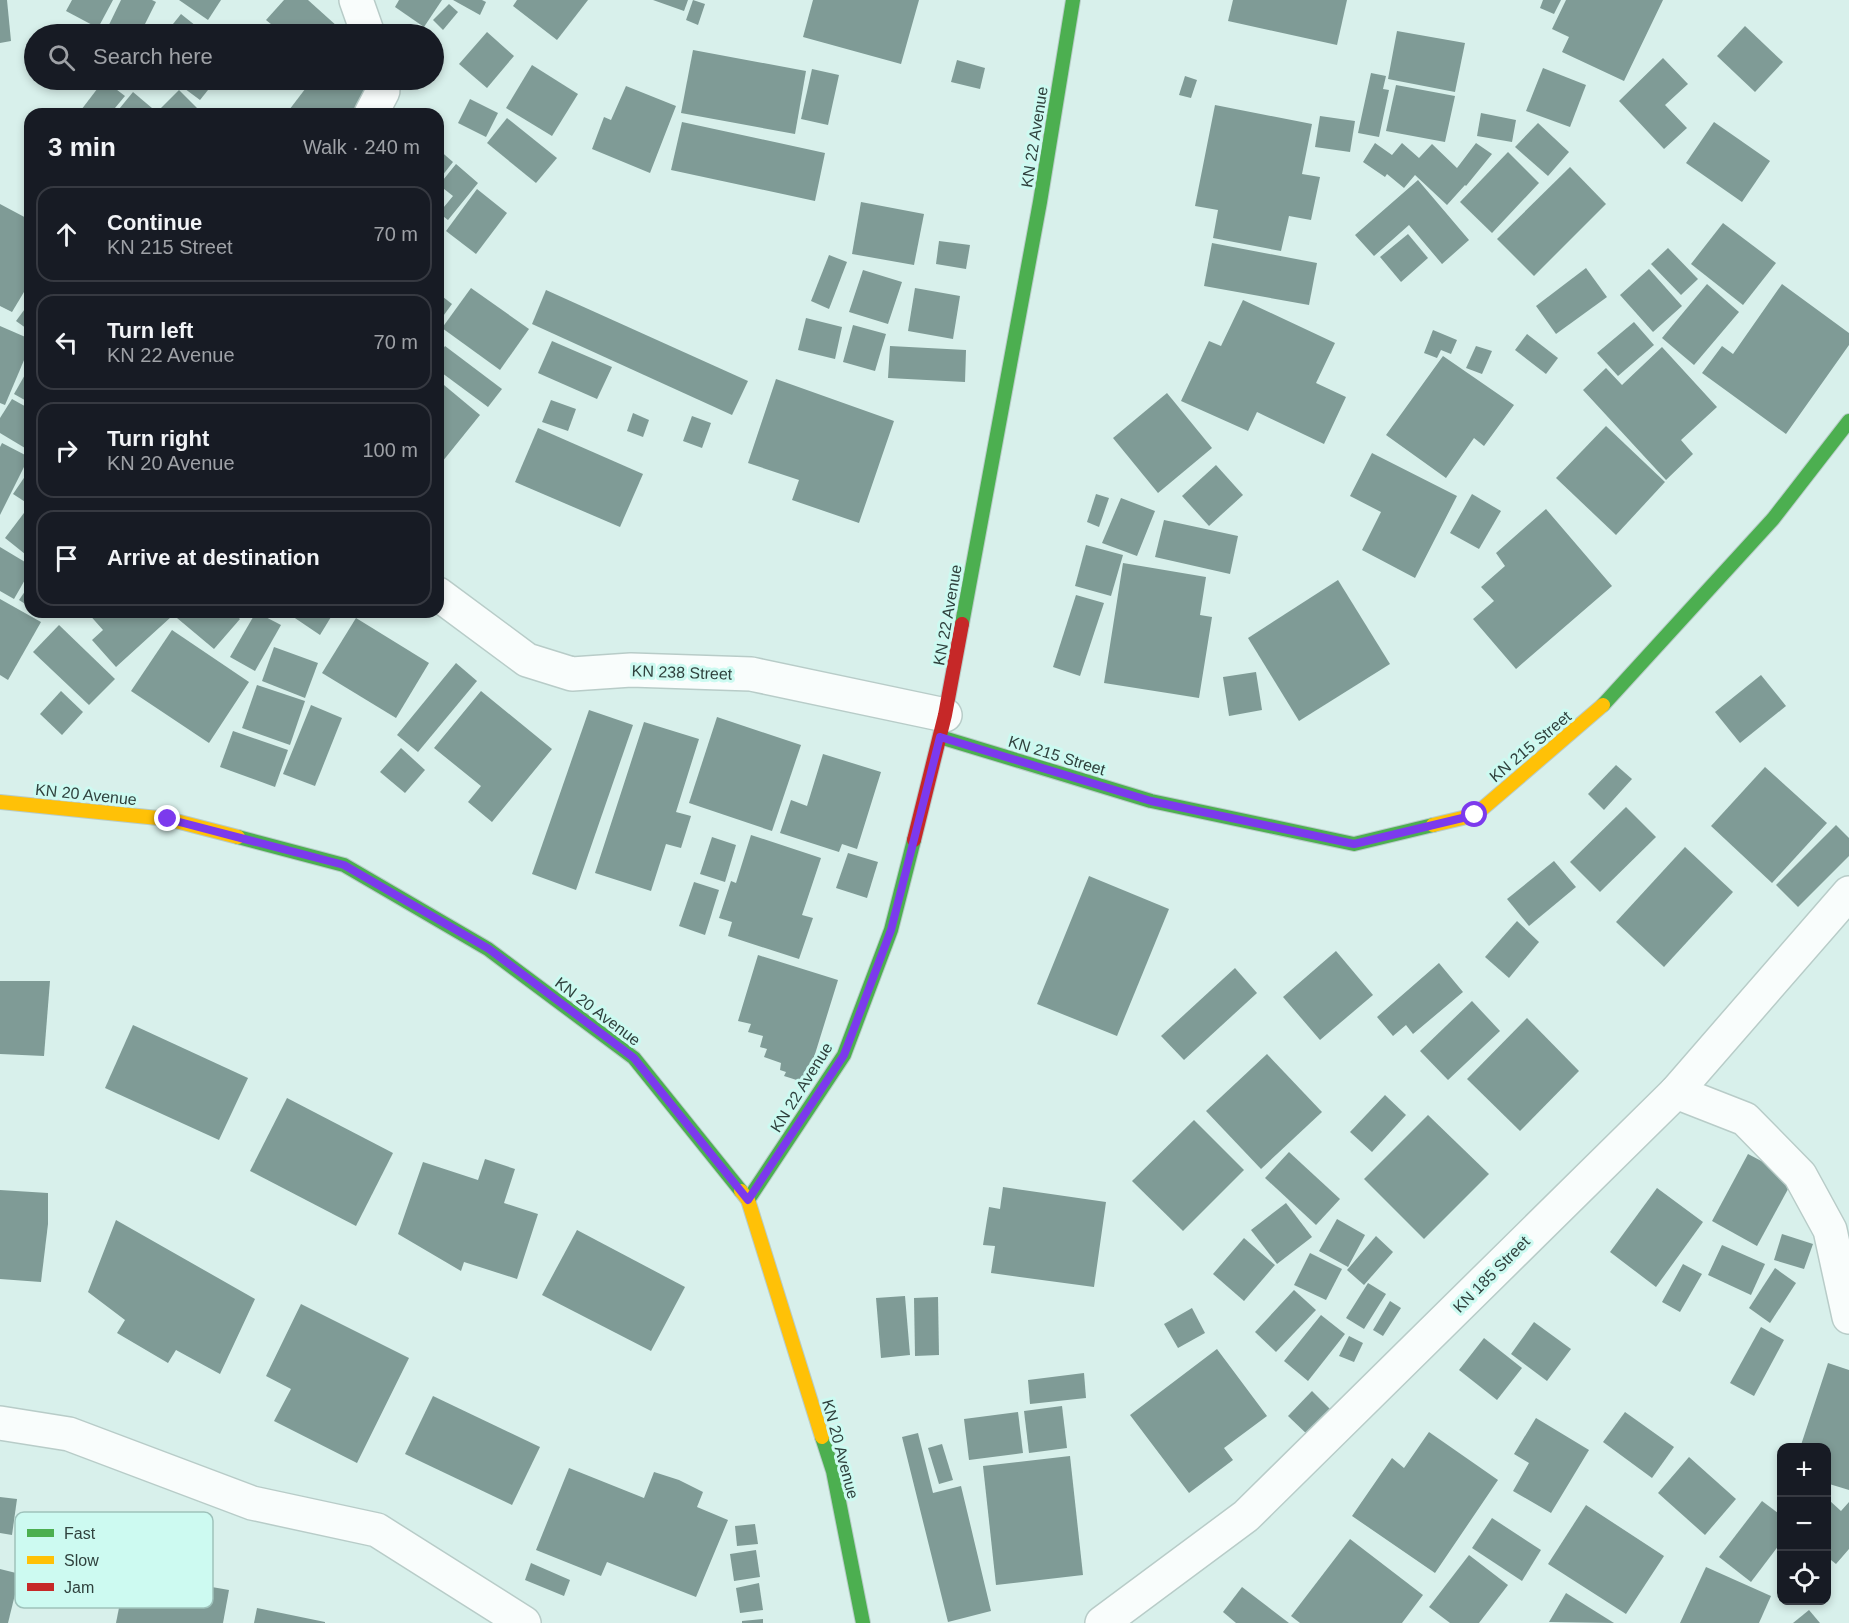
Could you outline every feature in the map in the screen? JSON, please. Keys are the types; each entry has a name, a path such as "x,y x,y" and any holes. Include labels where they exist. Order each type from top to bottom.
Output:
{"street":[{"path":"356,0 364,24"},
{"name":"KN 22 Avenue","path":"748,1200 844,1055 891,930 943,726 1040,202 1073,0"},
{"path":"374,108 383,90"},
{"name":"KN 215 Street","path":"943,726 1151,801 1354,844 1475,815 1598,710 1773,519 1849,421"},
{"name":"KN 238 Street","path":"444,598 527,660 572,674 632,670 751,674 943,726"},
{"name":"KN 20 Avenue","path":"0,802 168,819 344,865 489,949 634,1058 748,1200 833,1471 864,1623"},
{"name":"KN 185 Street","path":"1102,1623 1246,1516 1676,1092 1849,893"},
{"path":"1676,1092 1745,1119 1800,1175 1830,1230 1849,1317"},
{"path":"0,1423 69,1434 252,1503 377,1530 524,1623"}],"building":[{"path":"0,0 7,0 11,41 0,43"},
{"path":"72,0 113,0 100,24 90,24 66,11"},
{"path":"121,0 156,2 145,24 109,24"},
{"path":"179,0 221,0 208,20"},
{"path":"284,0 308,0 335,24 271,24 266,20"},
{"path":"399,0 442,0 426,24 420,24 395,7"},
{"path":"453,0 482,0 486,2 480,15"},
{"path":"517,0 588,0 557,40 513,6"},
{"path":"653,0 688,0 684,11"},
{"path":"693,0 705,4 698,25 686,20"},
{"path":"813,0 919,0 901,64 803,37"},
{"path":"1233,0 1347,0 1337,45 1228,21"},
{"path":"1543,0 1561,0 1554,14 1540,8"},
{"path":"1566,0 1663,0 1624,81 1562,52 1569,37 1552,29"},
{"path":"449,4 458,12 444,29 444,24 437,24 433,20"},
{"path":"181,14 194,24 173,24"},
{"path":"1745,26 1783,62 1755,92 1717,56"},
{"path":"1397,31 1465,43 1455,92 1388,79"},
{"path":"487,32 514,56 487,88 459,64"},
{"path":"693,50 806,71 795,134 681,113"},
{"path":"1663,58 1688,84 1665,105 1687,128 1664,149 1619,101"},
{"path":"957,60 985,68 980,89 951,82"},
{"path":"532,65 578,94 552,136 506,108"},
{"path":"1543,68 1586,85 1570,127 1526,111"},
{"path":"812,69 839,75 828,125 801,119"},
{"path":"1371,73 1386,76 1383,89 1389,90 1379,137 1358,133"},
{"path":"1185,76 1197,80 1191,98 1179,95"},
{"path":"1396,85 1455,96 1445,142 1386,131"},
{"path":"626,86 676,106 650,173 592,149 604,117 611,120"},
{"path":"96,90 117,90 125,96 115,108 83,108"},
{"path":"179,90 197,108 161,108"},
{"path":"186,90 208,90 200,100"},
{"path":"304,90 369,90 364,108 291,108"},
{"path":"133,92 152,108 120,108"},
{"path":"470,99 498,113 486,137 458,123"},
{"path":"1215,105 1312,124 1302,174 1320,177 1311,220 1289,216 1281,251 1213,238 1218,210 1195,206"},
{"path":"1481,113 1516,120 1512,142 1477,136"},
{"path":"1320,116 1355,121 1350,152 1315,147"},
{"path":"507,118 557,158 536,183 487,143"},
{"path":"682,122 825,153 815,201 671,170"},
{"path":"1714,122 1770,161 1742,202 1686,163"},
{"path":"1538,123 1569,152 1548,176 1515,147"},
{"path":"1375,143 1392,155 1402,143 1419,158 1432,144 1457,168 1476,143 1492,154 1447,205 1415,175 1404,188 1387,174 1385,177 1363,162"},
{"path":"1508,152 1539,183 1492,233 1460,202"},
{"path":"444,154 453,162 444,173"},
{"path":"456,164 478,183 448,220 444,217 444,207 453,196 444,189 444,179"},
{"path":"1570,167 1606,204 1534,276 1497,239"},
{"path":"1418,180 1469,240 1442,264 1409,225 1374,256 1355,235"},
{"path":"477,189 507,213 476,254 446,231"},
{"path":"861,202 924,214 914,265 852,254"},
{"path":"0,204 24,217 24,292 12,312 0,306"},
{"path":"1723,223 1776,263 1743,305 1691,264"},
{"path":"1408,234 1428,258 1401,282 1380,257"},
{"path":"939,241 970,245 966,269 936,264"},
{"path":"1212,243 1317,263 1309,305 1204,286"},
{"path":"1668,248 1698,279 1681,295 1651,264"},
{"path":"829,255 847,262 829,309 811,301"},
{"path":"1586,268 1607,297 1556,334 1536,306"},
{"path":"1649,269 1682,306 1653,332 1620,295"},
{"path":"863,270 902,282 888,324 849,312"},
{"path":"1707,284 1739,312 1694,365 1662,338"},
{"path":"1782,284 1849,333 1849,345 1786,434 1702,373 1722,346 1733,354"},
{"path":"471,288 529,329 500,370 444,329 444,325"},
{"path":"915,288 960,296 953,339 908,331"},
{"path":"546,290 748,381 732,415 532,324"},
{"path":"444,298 452,304 444,315"},
{"path":"1243,300 1335,343 1316,383 1346,397 1324,444 1257,412 1248,431 1181,401 1209,341 1221,346"},
{"path":"24,310 24,327 16,321"},
{"path":"806,318 842,327 835,359 798,350"},
{"path":"1634,322 1654,345 1618,376 1597,353"},
{"path":"853,325 886,334 875,371 843,362"},
{"path":"0,326 24,336 24,360 5,405 0,403"},
{"path":"1433,330 1457,340 1451,354 1441,350 1437,358 1424,353"},
{"path":"1527,334 1558,358 1546,374 1515,350"},
{"path":"552,341 612,367 597,399 538,373"},
{"path":"890,346 966,350 965,382 888,378"},
{"path":"1476,346 1492,351 1482,374 1466,368"},
{"path":"444,347 502,389 488,407 444,374"},
{"path":"1662,347 1717,407 1681,440 1693,454 1666,480 1583,390 1606,368 1622,385"},
{"path":"1443,356 1514,405 1484,446 1474,438 1446,478 1386,435"},
{"path":"24,376 24,400 14,394"},
{"path":"776,379 894,421 859,523 792,500 799,480 748,463"},
{"path":"444,385 480,415 444,460"},
{"path":"1167,393 1212,448 1158,493 1113,438"},
{"path":"12,399 24,406 24,447 0,433 0,418"},
{"path":"551,400 576,409 568,431 542,422"},
{"path":"633,413 649,420 643,437 627,431"},
{"path":"692,416 711,423 702,448 683,441"},
{"path":"1606,426 1665,482 1616,535 1556,478"},
{"path":"538,428 643,474 620,527 515,482"},
{"path":"2,443 24,454 24,467 0,515 0,447"},
{"path":"1372,453 1457,496 1415,578 1362,550 1381,512 1350,496"},
{"path":"1216,465 1243,495 1209,526 1182,496"},
{"path":"24,478 24,501 13,494"},
{"path":"1096,494 1109,498 1099,527 1087,522"},
{"path":"1472,494 1501,511 1479,549 1450,533"},
{"path":"1121,498 1155,511 1137,556 1102,543"},
{"path":"1546,509 1612,586 1516,669 1473,619 1494,601 1481,587 1505,566 1496,553"},
{"path":"24,513 24,553 5,538"},
{"path":"1164,520 1238,536 1230,574 1155,557"},
{"path":"1086,545 1123,555 1111,596 1075,586"},
{"path":"0,547 24,561 24,582 14,599 0,591"},
{"path":"1123,563 1206,577 1200,615 1212,617 1199,698 1104,683"},
{"path":"1338,580 1390,664 1299,721 1248,638"},
{"path":"24,593 24,603 19,600"},
{"path":"1076,595 1104,603 1080,676 1053,667"},
{"path":"0,599 24,612 24,618 34,618 41,622 8,680 0,675"},
{"path":"92,618 170,618 116,667 92,640 103,630"},
{"path":"177,618 239,618 214,649"},
{"path":"253,618 268,618 281,625 255,671 230,657"},
{"path":"295,618 330,618 320,635"},
{"path":"356,618 429,663 396,718 322,673"},
{"path":"59,625 115,679 89,705 33,652"},
{"path":"172,630 249,682 209,743 131,691"},
{"path":"274,647 318,663 305,698 262,681"},
{"path":"456,663 477,681 418,752 397,735"},
{"path":"1256,672 1262,710 1229,716 1223,677"},
{"path":"1761,675 1786,706 1740,743 1715,712"},
{"path":"257,685 305,701 290,745 242,728"},
{"path":"61,691 83,712 62,735 40,714"},
{"path":"481,691 552,749 492,822 468,802 481,786 434,748"},
{"path":"311,705 342,718 315,786 283,774"},
{"path":"589,710 633,725 576,890 532,874"},
{"path":"717,717 801,745 772,831 689,803"},
{"path":"644,722 699,739 676,812 691,816 681,848 666,844 651,891 595,873"},
{"path":"233,731 288,750 275,787 220,767"},
{"path":"401,748 425,770 405,793 380,772"},
{"path":"823,754 881,772 857,849 842,844 839,852 780,833 791,800 807,806"},
{"path":"1616,765 1632,779 1604,810 1588,794"},
{"path":"1765,767 1827,823 1772,883 1711,826"},
{"path":"1626,807 1656,837 1600,892 1570,862"},
{"path":"1836,825 1849,838 1849,856 1798,907 1776,885"},
{"path":"751,835 821,858 802,915 813,918 799,959 728,936 732,922 719,918 731,881 736,883"},
{"path":"712,837 736,845 725,882 700,874"},
{"path":"1685,847 1733,892 1664,967 1616,922"},
{"path":"848,853 878,862 867,898 836,888"},
{"path":"1554,861 1576,887 1529,926 1507,899"},
{"path":"1089,876 1169,909 1117,1036 1037,1004"},
{"path":"694,882 719,890 705,935 679,926"},
{"path":"1517,921 1539,942 1509,978 1485,957"},
{"path":"1336,951 1373,995 1320,1040 1283,997"},
{"path":"758,955 838,980 806,1083 784,1076 786,1072 780,1070 781,1063 764,1057 767,1049 760,1047 763,1036 748,1032 751,1024 738,1021"},
{"path":"1439,963 1463,992 1413,1034 1406,1025 1393,1036 1377,1017"},
{"path":"1235,968 1257,993 1184,1060 1161,1036"},
{"path":"0,981 50,981 44,1056 0,1054"},
{"path":"1472,1001 1500,1031 1448,1080 1420,1051"},
{"path":"1527,1018 1579,1071 1520,1131 1467,1079"},
{"path":"133,1025 248,1078 219,1140 105,1088"},
{"path":"1267,1054 1322,1112 1261,1169 1206,1111"},
{"path":"1385,1095 1406,1115 1372,1152 1350,1132"},
{"path":"287,1098 393,1153 356,1226 250,1171"},
{"path":"1428,1115 1489,1174 1424,1239 1364,1179"},
{"path":"1194,1120 1244,1170 1183,1231 1132,1181"},
{"path":"1289,1152 1340,1199 1316,1225 1265,1178"},
{"path":"1748,1154 1794,1178 1757,1246 1712,1221"},
{"path":"485,1159 515,1169 504,1203 538,1214 517,1279 464,1262 461,1271 398,1234 423,1162 478,1180"},
{"path":"1003,1187 1106,1202 1094,1287 991,1273 995,1246 983,1245 989,1207 1000,1209"},
{"path":"1657,1188 1703,1222 1656,1287 1610,1252"},
{"path":"0,1190 48,1193 48,1224 41,1282 0,1279"},
{"path":"1286,1203 1312,1237 1277,1264 1251,1230"},
{"path":"1337,1219 1365,1235 1348,1267 1319,1251"},
{"path":"116,1220 255,1299 220,1374 176,1350 168,1363 117,1333 125,1320 88,1292"},
{"path":"577,1230 685,1287 651,1351 542,1295"},
{"path":"1782,1234 1813,1244 1804,1269 1774,1260"},
{"path":"1376,1236 1393,1252 1364,1285 1347,1270"},
{"path":"1244,1238 1275,1265 1244,1301 1213,1274"},
{"path":"1722,1245 1765,1264 1751,1295 1708,1275"},
{"path":"1310,1253 1342,1269 1326,1300 1294,1285"},
{"path":"1683,1264 1702,1274 1680,1312 1662,1302"},
{"path":"1775,1268 1796,1283 1770,1323 1749,1308"},
{"path":"1368,1283 1386,1294 1364,1329 1346,1318"},
{"path":"1294,1290 1316,1310 1276,1352 1255,1332"},
{"path":"905,1296 910,1355 881,1358 876,1298"},
{"path":"938,1297 939,1355 915,1356 914,1298"},
{"path":"1390,1301 1401,1308 1383,1336 1373,1330"},
{"path":"301,1304 409,1358 357,1463 274,1421 291,1389 266,1376"},
{"path":"1192,1308 1205,1333 1178,1348 1164,1324"},
{"path":"1321,1315 1345,1334 1308,1381 1284,1361"},
{"path":"1534,1322 1571,1349 1547,1381 1511,1354"},
{"path":"1761,1327 1784,1340 1754,1396 1730,1383"},
{"path":"1349,1336 1363,1343 1354,1362 1339,1356"},
{"path":"1484,1338 1522,1368 1497,1400 1459,1370"},
{"path":"1217,1349 1267,1416 1224,1448 1233,1460 1189,1493 1130,1415"},
{"path":"1828,1363 1849,1370 1849,1490 1831,1485 1831,1443 1802,1443"},
{"path":"1084,1373 1086,1398 1030,1404 1028,1380"},
{"path":"1312,1391 1333,1412 1310,1437 1288,1416"},
{"path":"433,1396 540,1447 512,1505 405,1454"},
{"path":"1062,1406 1067,1448 1029,1453 1024,1411"},
{"path":"1018,1412 1023,1453 969,1460 964,1419"},
{"path":"1625,1412 1674,1447 1652,1478 1603,1442"},
{"path":"1536,1418 1589,1450 1551,1513 1513,1491 1529,1463 1514,1454"},
{"path":"1429,1432 1498,1480 1435,1573 1352,1516 1392,1458 1404,1468"},
{"path":"918,1433 933,1493 961,1486 991,1611 948,1622 902,1437"},
{"path":"942,1444 953,1480 939,1484 928,1448"},
{"path":"1070,1456 1083,1575 996,1585 983,1466"},
{"path":"1689,1457 1736,1499 1705,1535 1658,1493"},
{"path":"569,1468 644,1498 654,1472 679,1480 703,1492 697,1507 728,1520 696,1597 607,1562 601,1576 536,1550"},
{"path":"0,1497 17,1499 12,1535 0,1533"},
{"path":"1762,1501 1777,1512 1777,1548 1751,1582 1719,1557"},
{"path":"1831,1502 1841,1511 1849,1502 1849,1549 1836,1564 1831,1560"},
{"path":"1586,1505 1664,1556 1626,1614 1548,1564"},
{"path":"1492,1518 1541,1550 1522,1581 1472,1548"},
{"path":"755,1524 758,1544 737,1546 735,1526"},
{"path":"1350,1539 1423,1595 1402,1623 1300,1623 1291,1616"},
{"path":"756,1550 760,1577 734,1581 730,1554"},
{"path":"1469,1555 1508,1585 1479,1623 1450,1623 1429,1607"},
{"path":"531,1563 570,1580 564,1596 525,1580"},
{"path":"1706,1567 1771,1596 1759,1623 1680,1623"},
{"path":"0,1569 15,1573 15,1594 8,1623 0,1623"},
{"path":"759,1583 763,1610 740,1613 736,1588"},
{"path":"213,1587 229,1590 223,1623 116,1623 119,1608 213,1608"},
{"path":"1242,1587 1289,1623 1236,1623 1223,1612"},
{"path":"1566,1593 1614,1623 1549,1622"},
{"path":"257,1608 325,1622 325,1623 254,1623"},
{"path":"1809,1610 1820,1623 1793,1623"},
{"path":"763,1619 763,1623 742,1623 742,1621"}],"traffic: fast":[{"path":"962,624 1040,202 1073,0"},
{"path":"1603,705 1773,519 1849,421"},
{"path":"940,737 1151,801 1354,844 1433,825"},
{"path":"238,837 344,865 488,949 634,1058 741,1191"},
{"path":"748,1200 844,1055 891,930 914,840"},
{"path":"822,1437 833,1471 863,1623"}],"traffic: slow":[{"path":"1433,825 1475,815 1603,705"},
{"path":"0,802 168,819 238,837"},
{"path":"741,1191 748,1200 822,1437"}],"traffic: jam":[{"path":"914,840 945,715 962,624"}],"route":[{"path":"168,819 344,865 489,949 634,1058 748,1200 844,1055 891,930 940,737 1151,801 1354,844 1475,815"}]}
